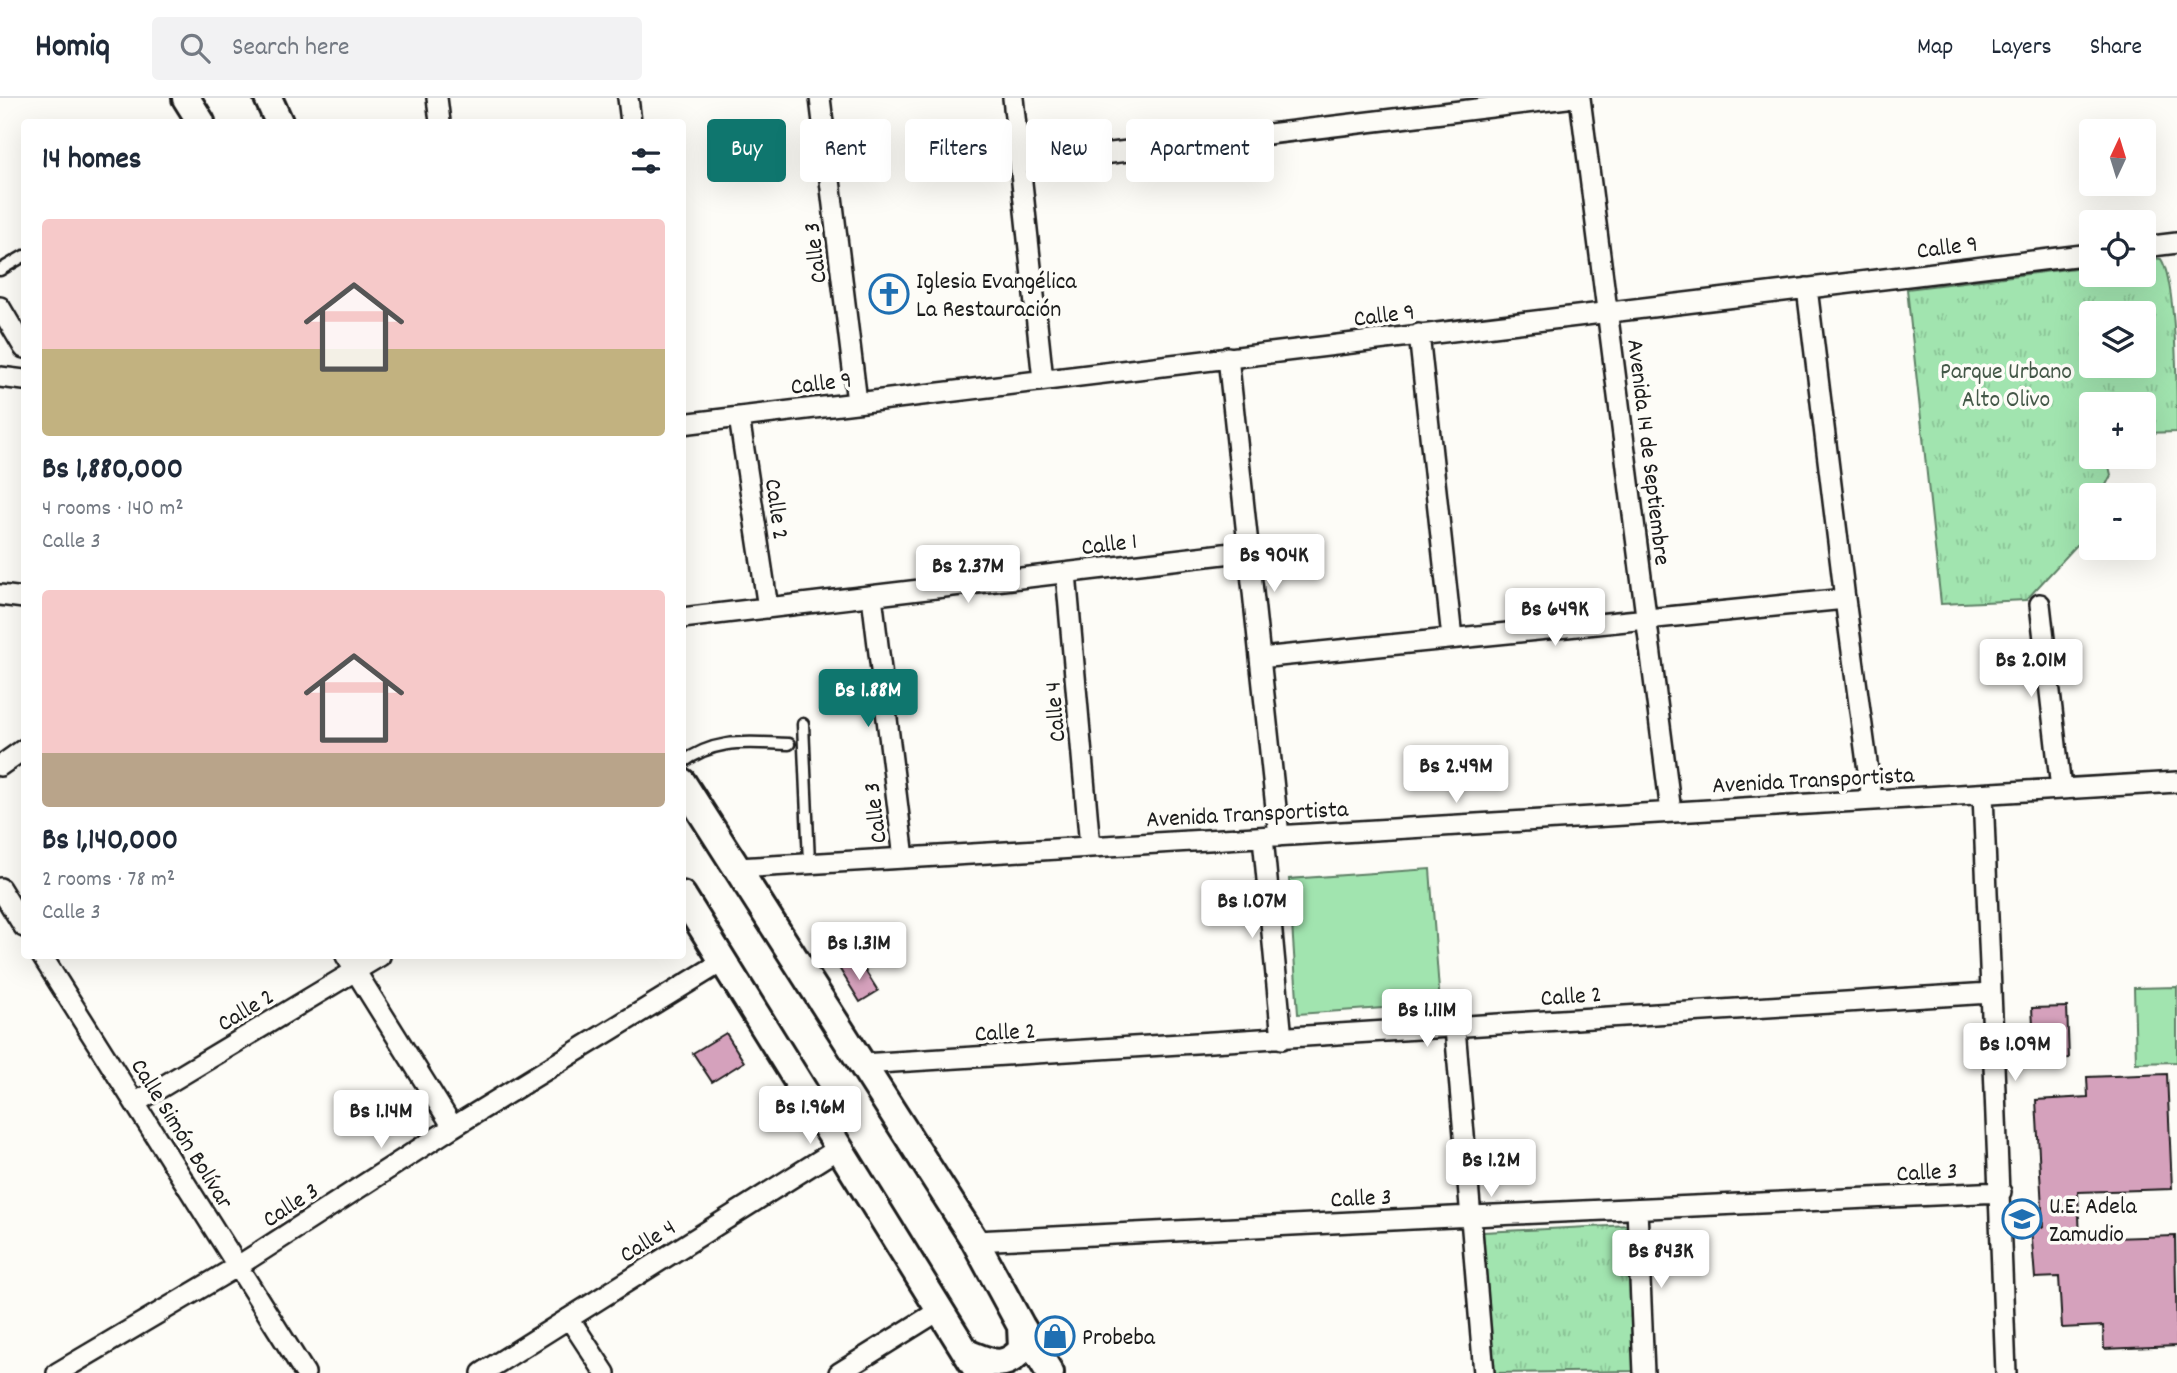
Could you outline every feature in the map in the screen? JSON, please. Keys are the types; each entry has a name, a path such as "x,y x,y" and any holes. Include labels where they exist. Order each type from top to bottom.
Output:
{"main road":[{"path":"186,98 199,119"},
{"path":"268,98 278,119"},
{"path":"686,788 975,1241 1050,1373"},
{"path":"686,901 973,1363 1000,1364 1014,1358 1022,1349 1021,1326"}],"street":[{"path":"437,98 440,119"},
{"path":"628,98 631,119"},
{"name":"Calle 3","path":"820,98 857,402"},
{"path":"1013,98 1043,380"},
{"path":"1020,163 1567,98"},
{"name":"Avenida 14 de Septiembre","path":"1580,98 1671,813"},
{"path":"2156,246 2177,243"},
{"name":"Calle 9","path":"686,424 2079,255"},
{"path":"1807,288 1872,800"},
{"path":"0,307 21,343"},
{"path":"1419,334 1452,638"},
{"path":"1228,357 1260,658 1282,1039"},
{"path":"0,377 21,380"},
{"name":"Calle 2","path":"739,417 768,608"},
{"name":"Calle 1","path":"686,618 1249,551"},
{"name":"Calle 4","path":"1066,573 1090,847"},
{"path":"0,595 21,598"},
{"name":"Calle 3","path":"872,596 904,858"},
{"path":"1260,658 1845,599"},
{"path":"2040,604 2061,789"},
{"path":"0,766 21,751"},
{"name":"Avenida Transportista","path":"738,868 2177,782"},
{"path":"1983,794 2001,1192 2006,1373"},
{"path":"0,888 21,922"},
{"name":"Calle Simón Bolívar","path":"51,959 135,1103 305,1373"},
{"name":"Calle 3","path":"57,1373 238,1266 453,1127 725,960"},
{"path":"351,963 453,1127"},
{"name":"Calle 2","path":"135,1103 351,963"},
{"name":"Calle 2","path":"862,1064 1990,993"},
{"path":"1455,1027 1484,1373"},
{"name":"Calle 4","path":"482,1373 839,1148"},
{"name":"Calle 3","path":"975,1241 2001,1192"},
{"path":"1637,1209 1644,1373"},
{"path":"839,1373 940,1310"},
{"path":"569,1318 605,1373"}],"lane":[{"path":"0,270 21,258"},
{"path":"803,724 808,862"},
{"path":"686,760 699,751 726,743 789,744"}],"green space":[{"name":"Parque Urbano Alto Olivo","path":"2156,259 2161,259 2166,272 2175,341 2177,432 2156,433 2156,392 2079,392 2079,469 2110,469 2111,475 2107,483 2079,483 2079,541 2026,600 1941,604 1907,289 2079,268 2079,287 2156,287"},
{"path":"1430,869 1440,1004 1298,1014 1289,879"},
{"path":"2177,987 2177,1062 2136,1063 2134,988"},
{"path":"1630,1225 1637,1371 1490,1373 1483,1232"}],"building":[{"path":"863,967 878,991 860,1002 839,968"},
{"path":"2067,1007 2069,1058 2035,1060 2032,1008"},
{"path":"726,1033 744,1062 712,1082 693,1053"},
{"path":"2167,1074 2172,1189 2078,1192 2080,1239 2175,1236 2177,1346 2104,1349 2103,1326 2062,1328 2059,1277 2035,1278 2031,1228 2043,1227 2036,1100 2088,1097 2087,1077"}],"place":[{"name":"Iglesia Evangélica La Restauración","path":"889,294"},
{"name":"U.E. Adela Zamudio","path":"2022,1219"},
{"name":"Probeba","path":"1055,1336"}]}
